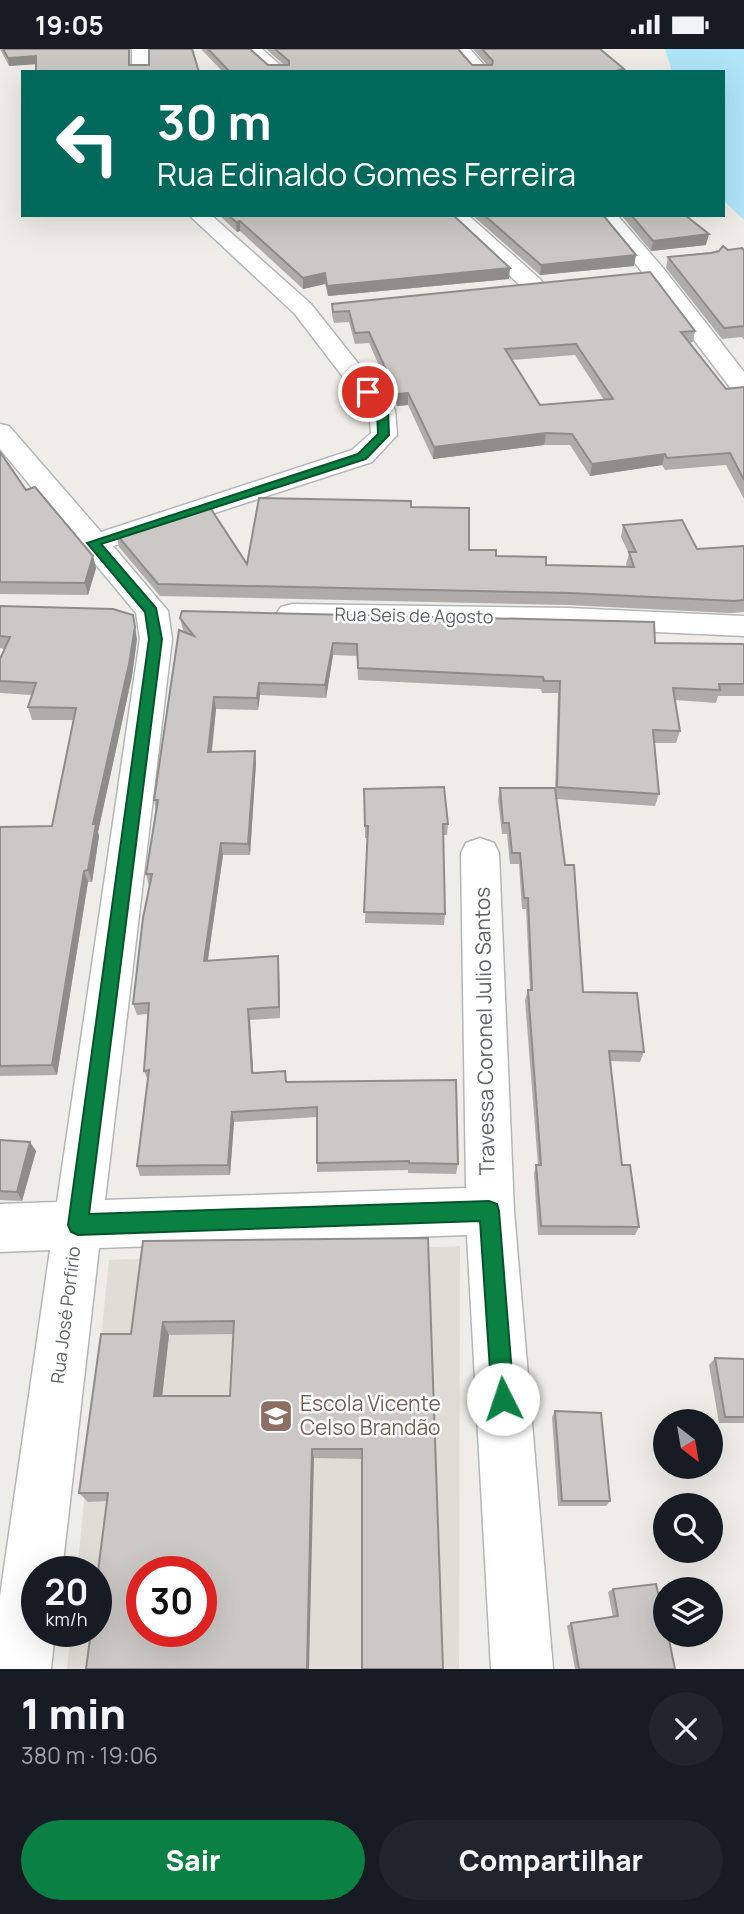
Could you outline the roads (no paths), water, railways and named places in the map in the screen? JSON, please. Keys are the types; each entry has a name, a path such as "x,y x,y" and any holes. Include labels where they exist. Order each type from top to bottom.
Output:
{"street":[{"path":"140,49 140,70"},
{"path":"252,49 278,70"},
{"path":"461,49 480,70"},
{"path":"93,543 362,456 384,435 382,410 303,309 201,217"},
{"path":"457,217 533,285"},
{"path":"608,217 744,389"},
{"path":"506,288 560,282"},
{"path":"303,309 330,306"},
{"name":"Rua José Porfirio","path":"0,432 147,611 156,639 20,1669"},
{"name":"Rua Seis de Agosto","path":"263,613 568,618 744,626"},
{"name":"Travessa Coronel Julio Santos","path":"480,853 489,1211 522,1669"},
{"path":"0,1228 489,1211"}],"water":[{"path":"665,49 744,49 744,220 725,202 725,70 671,70"}],"place":[{"name":"Escola Vicente Celso Brandão","path":"276,1416"}]}
